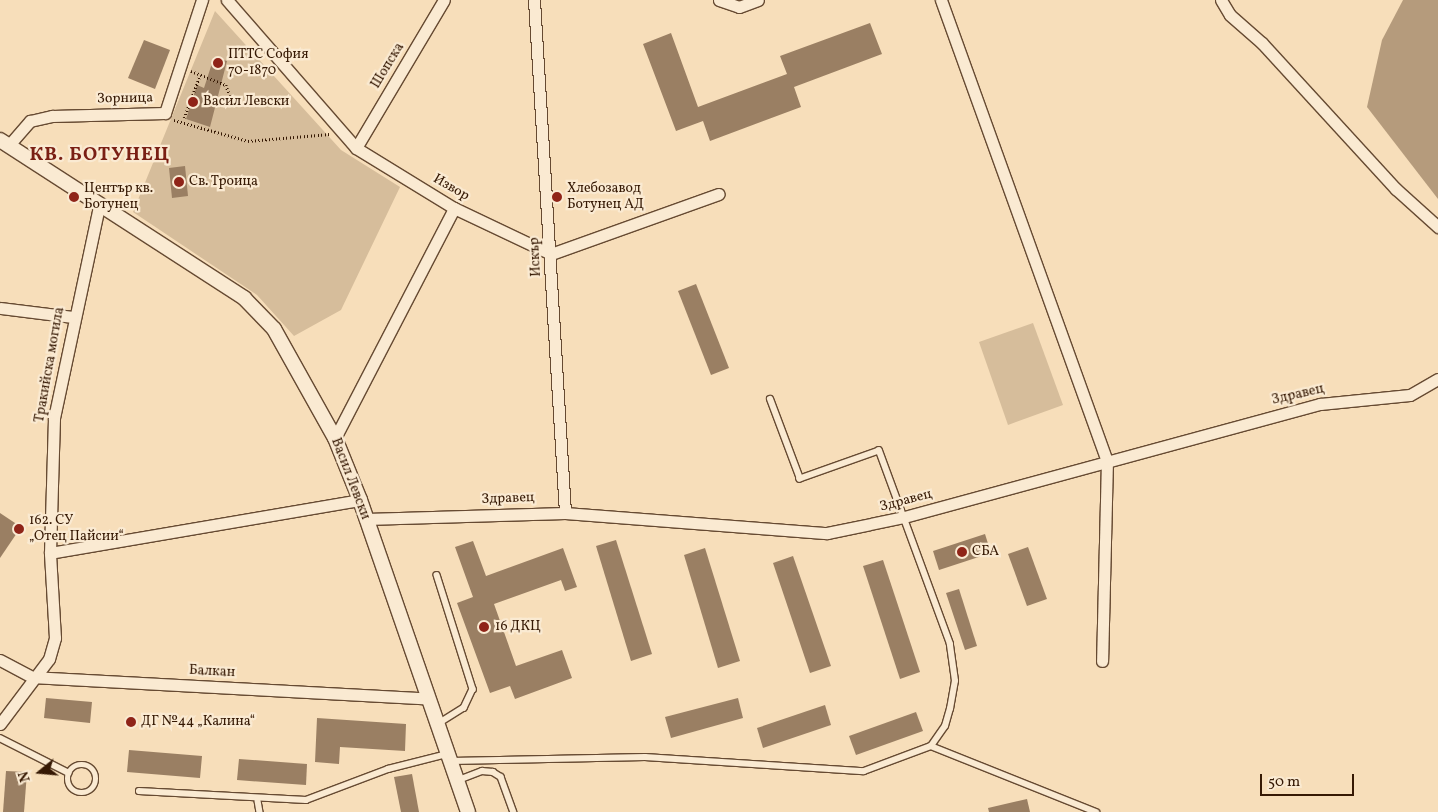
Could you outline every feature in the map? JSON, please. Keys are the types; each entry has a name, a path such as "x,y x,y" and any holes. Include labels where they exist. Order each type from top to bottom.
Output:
{"street":[{"name":"Зорница","path":"4,143 30,121 52,116 165,113 202,0"},
{"name":"Извор","path":"227,0 356,148 454,208 551,254"},
{"name":"Шопска","path":"356,148 444,0"},
{"name":"Искър","path":"534,0 566,513"},
{"path":"719,0 739,7 758,0"},
{"path":"941,0 1107,460 1102,661"},
{"path":"1221,0 1230,15 1262,43 1396,189 1438,227"},
{"name":"Васил Левски","path":"4,143 99,207 258,307 282,340 335,438 360,500 426,698 468,812"},
{"path":"551,254 719,194"},
{"name":"Тракийска могила","path":"0,724 32,677 49,659 55,638 50,553 54,418 73,317 99,207"},
{"path":"335,438 454,208"},
{"path":"0,308 73,317"},
{"name":"Здравец","path":"366,519 566,513 827,533 904,517 1107,460 1320,404 1410,395 1438,379"},
{"path":"50,553 360,500"},
{"name":"Балкан","path":"0,660 32,677 426,698"}],"lane":[{"path":"139,791 258,801 316,798 396,766 448,757 645,757 864,770 930,746 945,726 955,681 941,613 879,451 800,479 770,399"},
{"path":"436,725 464,708 473,689 437,575"},
{"path":"0,738 69,773 74,791 92,788 94,774 89,768 74,768 69,773"},
{"path":"930,746 1096,812"},
{"path":"456,781 482,771 493,772 501,777 514,812"},
{"path":"258,801 260,812"}],"path":[{"path":"180,67 226,84 234,107"},
{"path":"184,118 200,75"},
{"path":"189,106 194,92"},
{"path":"165,113 178,124 248,141 343,133"}],"shaded area":[{"path":"1403,0 1438,0 1438,199 1367,107 1382,40"},
{"path":"215,11 341,150 400,187 341,310 294,336 257,295 133,212"},
{"path":"1033,323 1063,405 1008,425 979,342"}],"building":[{"path":"870,23 882,54 794,87 801,107 710,141 703,121 676,131 643,44 671,33 698,107 787,74 780,56"},
{"path":"144,40 170,50 155,89 128,78"},
{"path":"214,57 227,61 210,127 186,119 197,85 204,88"},
{"name":"Св. Троица","path":"185,166 188,196 172,198 169,168"},
{"path":"696,284 729,368 711,375 678,291"},
{"path":"0,513 21,527 0,558"},
{"name":"СБА","path":"985,534 991,553 939,570 933,551"},
{"path":"616,540 652,654 631,661 596,546"},
{"name":"16 ДКЦ","path":"473,541 486,576 563,548 577,587 565,591 561,580 494,604 516,666 562,650 572,678 515,699 510,686 490,693 457,603 473,597 455,547"},
{"path":"1028,547 1047,599 1027,606 1008,554"},
{"path":"705,548 740,661 718,668 684,555"},
{"path":"793,556 831,666 810,673 773,563"},
{"path":"883,560 920,672 900,679 863,566"},
{"path":"959,589 977,646 965,650 946,593"},
{"path":"46,698 92,702 90,723 44,718"},
{"path":"738,698 743,718 671,738 665,717"},
{"path":"825,705 831,725 763,748 757,728"},
{"path":"916,712 923,731 856,755 849,736"},
{"path":"317,718 406,724 405,751 340,747 339,764 315,762"},
{"path":"129,750 202,756 200,778 127,772"},
{"path":"239,759 307,764 306,785 237,780"},
{"path":"6,771 27,772 24,812 3,812"},
{"path":"412,774 419,812 401,812 394,777"},
{"path":"1027,799 1030,812 989,812 988,808"}],"place":[{"name":"ПТТС София 70-1870","path":"218,63"},
{"name":"Васил Левски","path":"193,102"},
{"name":"Св. Троица","path":"179,182"},
{"name":"Център кв. Ботунец","path":"74,197"},
{"name":"Хлебозавод Ботунец АД","path":"557,197"},
{"name":"162. СУ „Отец Пайсии“","path":"19,529"},
{"name":"СБА","path":"962,552"},
{"name":"16 ДКЦ","path":"484,627"},
{"name":"ДГ №44 „Калина“","path":"131,722"}],"district":[{"name":"КВ. БОТУНЕЦ","path":"100,156"}]}
